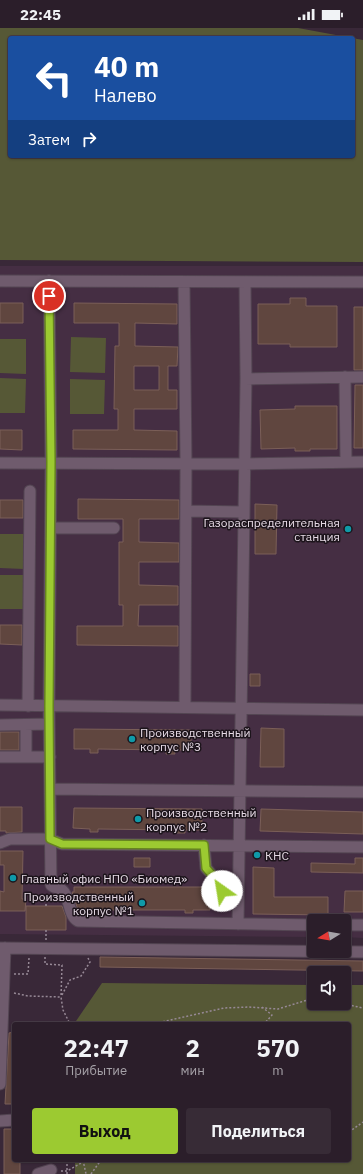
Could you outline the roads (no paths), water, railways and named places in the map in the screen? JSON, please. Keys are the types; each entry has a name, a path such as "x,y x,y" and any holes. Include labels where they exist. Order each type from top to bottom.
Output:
{"lane":[{"path":"0,281 363,282"},
{"path":"49,281 51,462 49,724 51,884 63,891 71,907 72,917 78,921 307,925"},
{"path":"184,282 186,463 185,706"},
{"path":"238,924 246,379 245,282"},
{"path":"246,379 345,376 363,377"},
{"path":"345,376 346,462"},
{"path":"0,462 245,464 363,462"},
{"path":"28,706 30,491"},
{"path":"186,511 244,512"},
{"path":"51,528 114,528"},
{"path":"0,705 185,706 363,710"},
{"path":"0,725 49,724"},
{"path":"26,725 26,757"},
{"path":"0,757 50,757"},
{"path":"50,789 363,792"},
{"path":"0,843 10,840 50,839 62,844 363,847"},
{"path":"204,845 206,868 220,884 223,892 238,896"},
{"path":"351,925 363,925"},
{"path":"0,1084 5,974 3,948 46,954 82,948 363,952"},
{"path":"0,1121 12,1120"},
{"path":"38,1174 51,1170"}],"place":[{"name":"Газораспределительная станция","path":"348,529"},
{"name":"Производственный корпус №3","path":"132,739"},
{"name":"Производственный корпус №2","path":"138,819"},
{"name":"КНС","path":"257,855"},
{"name":"Главный офис НПО «Биомед»","path":"13,878"},
{"name":"Производственный корпус №1","path":"142,903"}]}
